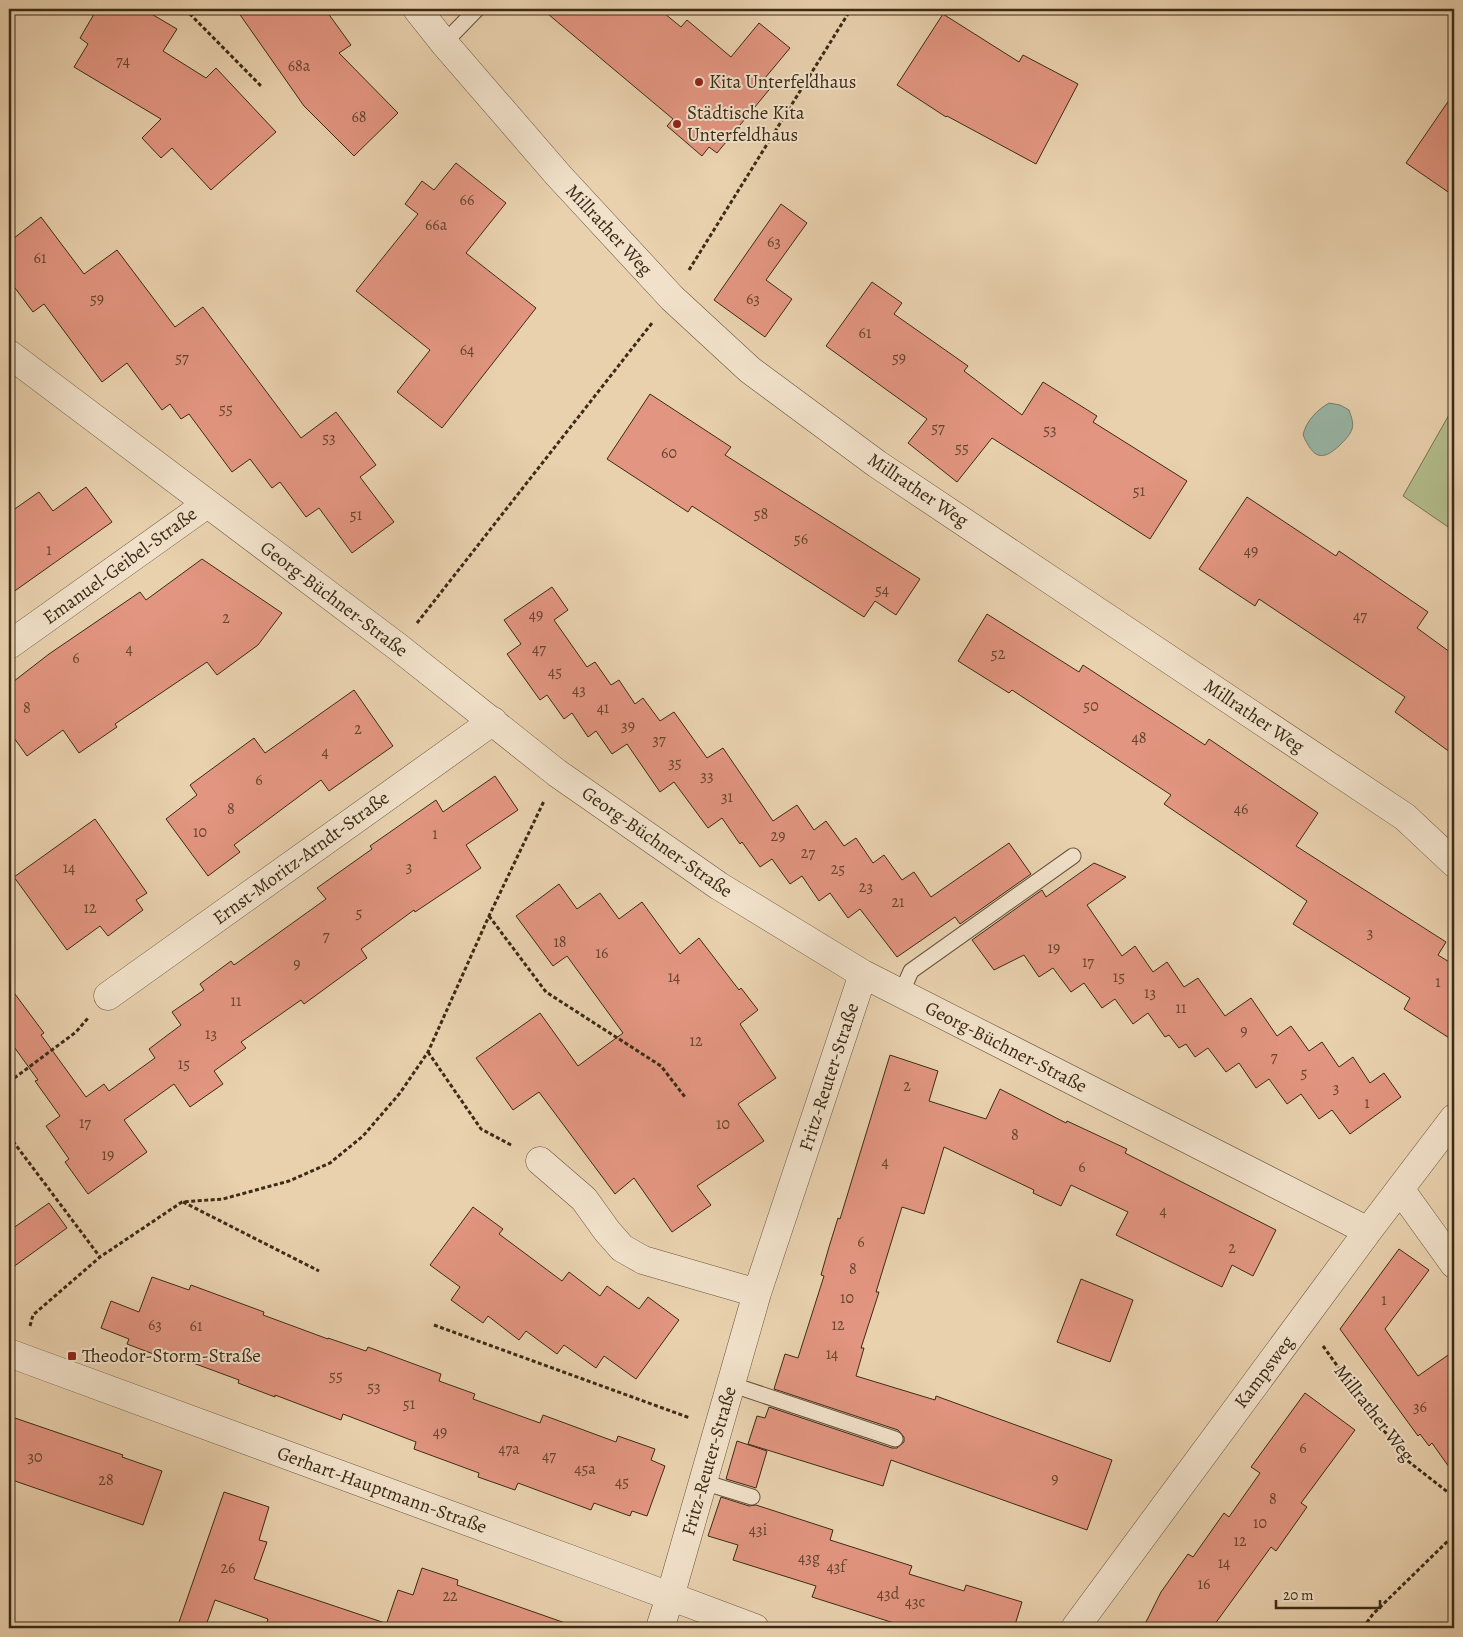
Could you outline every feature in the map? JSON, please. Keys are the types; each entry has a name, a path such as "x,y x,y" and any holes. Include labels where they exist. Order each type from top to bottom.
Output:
{"street":[{"name":"Millrather Weg","path":"417,9 559,176 672,298 750,370 877,464 1405,817 1454,863"},
{"name":"Georg-Büchner-Straße","path":"9,354 398,647 557,773 719,886 864,974 901,994 1368,1231"},
{"name":"Emanuel-Geibel-Straße","path":"9,645 207,504"},
{"name":"Ernst-Moritz-Arndt-Straße","path":"108,996 493,721"},
{"name":"Fritz-Reuter-Straße","path":"660,1628 757,1294 864,974"},
{"name":"Kampsweg","path":"1075,1628 1368,1231 1454,1118"},
{"path":"540,1161 584,1199 606,1231 622,1248 643,1260 757,1294"},
{"path":"1400,1189 1454,1264"},
{"name":"Gerhart-Hauptmann-Straße","path":"14,1355 755,1628"}],"lane":[{"path":"444,43 477,9"},
{"path":"901,994 911,971 1073,856"},
{"path":"730,1384 895,1440"},
{"path":"702,1482 752,1497"}],"path":[{"path":"185,9 262,87"},
{"path":"398,647 672,298 851,9"},
{"path":"14,1355 33,1315 100,1257 182,1202 223,1199 290,1182 330,1163 363,1136 400,1093 428,1052 489,916 557,773"},
{"path":"489,916 546,992 661,1066 685,1097"},
{"path":"9,1082 76,1032 108,996"},
{"path":"428,1052 481,1129 540,1161"},
{"path":"9,1136 100,1257"},
{"path":"182,1202 318,1271"},
{"name":"Millrather Weg","path":"1303,1320 1404,1458 1454,1497"},
{"path":"434,1324 718,1428"},
{"path":"1363,1628 1373,1614 1454,1535"}],"green space":[{"path":"1454,406 1454,531 1403,496"}],"shaded area":[{"path":"1329,403 1340,405 1349,410 1353,427 1347,438 1340,445 1323,456 1314,453 1303,435 1313,416"}],"building":[{"path":"97,9 143,9 177,29 163,51 206,78 216,68 276,132 211,190 172,148 161,158 142,138 161,119 74,67 88,44 80,38"},
{"path":"236,9 325,9 351,45 339,53 398,113 354,156 304,106"},
{"name":"Kita Unterfeldhaus","path":"542,9 659,9 681,27 687,20 731,57 759,23 790,48 765,78 773,85 717,153 709,147 702,156 667,126 673,119"},
{"path":"943,14 1019,62 1023,55 1078,84 1036,164 946,117 897,85"},
{"path":"1454,93 1454,196 1406,163"},
{"path":"456,163 506,203 466,253 536,308 442,428 397,392 430,350 356,291 418,214 405,204 422,181 434,190"},
{"path":"781,204 807,223 766,280 792,299 765,337 714,300"},
{"path":"41,217 84,274 117,250 175,327 203,307 301,438 336,412 376,465 360,477 394,522 352,553 319,508 306,517 280,482 272,488 250,459 232,472 189,414 181,419 170,404 162,410 127,363 102,382 44,304 33,312 9,280 9,242"},
{"path":"872,282 902,303 894,314 968,366 964,371 1022,415 1043,382 1097,416 1093,422 1187,481 1150,539 992,438 957,482 908,443 927,419 826,346"},
{"path":"650,394 731,447 725,455 920,579 896,615 875,601 864,617 692,506 688,512 607,459"},
{"path":"86,487 112,522 9,595 9,513 39,492 53,511"},
{"path":"1247,497 1336,556 1339,551 1428,612 1417,628 1454,655 1454,755 1395,712 1405,697 1259,599 1255,606 1199,569"},
{"path":"202,559 282,613 258,645 217,675 207,662 115,724 117,727 79,753 63,730 27,756 9,731 9,685 49,654 140,592 146,600"},
{"path":"552,587 568,610 554,620 587,667 595,662 611,685 619,680 635,704 643,698 660,721 674,712 707,758 723,748 773,821 797,805 814,830 826,821 844,846 856,838 873,863 884,855 902,880 914,872 931,897 1009,843 1031,874 960,924 955,917 897,957 860,909 848,918 830,893 819,901 802,876 790,884 772,859 760,867 742,842 740,844 722,818 708,828 674,782 660,792 627,744 612,754 596,731 588,737 572,713 564,719 547,695 540,700 507,654 521,644 504,620"},
{"path":"987,614 1079,672 1083,665 1205,745 1209,739 1318,813 1296,846 1446,942 1438,955 1454,965 1454,1041 1404,1009 1410,998 1293,924 1307,901 1164,804 1171,795 1012,690 1009,693 958,661"},
{"path":"354,690 393,746 329,791 321,780 234,845 240,852 208,876 166,819 197,795 190,785 254,738 265,753"},
{"path":"495,776 518,810 466,845 481,868 415,912 414,910 361,949 367,958 304,1004 301,1000 241,1042 246,1048 214,1071 223,1084 190,1107 174,1084 124,1120 147,1152 88,1194 65,1162 69,1159 46,1126 60,1116 35,1081 38,1080 9,1040 9,986 44,1033 41,1035 86,1097 104,1084 109,1091 155,1058 149,1049 181,1025 172,1012 204,990 200,984 231,961 234,965 326,899 317,888 372,849 370,846 436,800 443,812"},
{"path":"95,819 147,893 136,900 143,910 108,936 100,926 67,950 14,877"},
{"path":"1094,863 1126,877 1087,905 1122,956 1135,946 1153,972 1167,962 1184,987 1198,978 1225,1016 1251,998 1277,1036 1291,1026 1309,1051 1322,1042 1339,1067 1353,1057 1370,1083 1384,1073 1401,1097 1350,1134 1332,1110 1319,1119 1301,1094 1287,1104 1269,1079 1256,1088 1239,1063 1226,1072 1208,1048 1195,1057 1186,1044 1179,1048 1169,1035 1165,1037 1148,1013 1133,1024 1115,999 1102,1008 1084,983 1071,992 1053,968 1039,977 1024,955 994,970 972,940 1042,890 1046,897"},
{"path":"559,884 577,909 600,893 619,919 642,902 680,954 699,938 739,990 741,988 758,1010 740,1024 776,1078 738,1104 764,1141 697,1186 711,1205 672,1232 634,1178 615,1194 539,1092 513,1110 476,1058 540,1013 578,1066 623,1033 567,956 553,966 516,916"},
{"path":"890,1055 938,1071 929,1101 986,1119 1000,1089 1066,1123 1067,1121 1127,1149 1125,1153 1276,1230 1253,1276 1232,1265 1222,1287 1116,1235 1128,1212 1071,1185 1061,1206 1033,1193 1034,1190 944,1147 924,1214 902,1207 876,1292 879,1292 861,1348 864,1348 856,1376 935,1400 936,1396 1112,1460 1087,1530 891,1460 883,1486 748,1444 757,1416 765,1418 769,1407 892,1448 897,1448 904,1442 904,1437 898,1430 774,1389 785,1354 798,1358 824,1276 821,1275 829,1247 838,1218 840,1219"},
{"path":"49,1203 67,1228 9,1270 9,1231"},
{"path":"473,1207 503,1229 499,1234 562,1281 569,1272 600,1296 607,1286 639,1309 648,1297 679,1320 636,1379 604,1356 596,1368 564,1345 557,1354 526,1331 519,1340 488,1316 483,1323 451,1300 460,1287 430,1265"},
{"path":"1399,1249 1429,1270 1385,1329 1418,1376 1454,1351 1454,1474 1432,1443 1429,1446 1420,1434 1418,1436 1340,1329"},
{"path":"152,1277 189,1290 191,1285 264,1312 263,1315 328,1339 366,1351 368,1347 441,1374 439,1381 475,1394 473,1399 540,1423 543,1415 616,1442 618,1436 655,1449 651,1460 665,1466 647,1516 632,1511 630,1516 594,1503 591,1510 518,1483 515,1490 478,1477 479,1473 414,1449 416,1442 343,1414 341,1420 275,1395 275,1397 238,1383 239,1380 166,1353 164,1358 127,1344 129,1339 101,1328 111,1301 139,1312"},
{"path":"1081,1279 1133,1300 1110,1362 1057,1342"},
{"path":"1305,1393 1355,1430 1301,1503 1307,1507 1276,1551 1271,1547 1212,1628 1143,1628 1161,1592 1188,1554 1193,1557 1224,1513 1229,1517 1260,1473 1251,1467"},
{"path":"9,1416 123,1455 122,1457 162,1471 143,1525 9,1479"},
{"path":"737,1441 767,1451 756,1488 726,1479"},
{"path":"224,1492 269,1507 259,1540 267,1542 254,1579 385,1623 385,1628 265,1628 268,1619 215,1600 205,1628 177,1628"},
{"path":"721,1497 749,1506 756,1505 833,1530 830,1540 912,1566 909,1574 964,1591 966,1585 1022,1602 1014,1628 892,1628 894,1623 812,1597 816,1586 733,1560 738,1545 708,1536"},
{"path":"422,1568 458,1580 457,1585 568,1624 567,1628 385,1628 398,1590 413,1595"}],"place":[{"name":"Kita Unterfeldhaus","path":"699,82"},
{"name":"Städtische Kita Unterfeldhaus","path":"677,124"},
{"name":"Theodor-Storm-Straße","path":"72,1356"}]}
